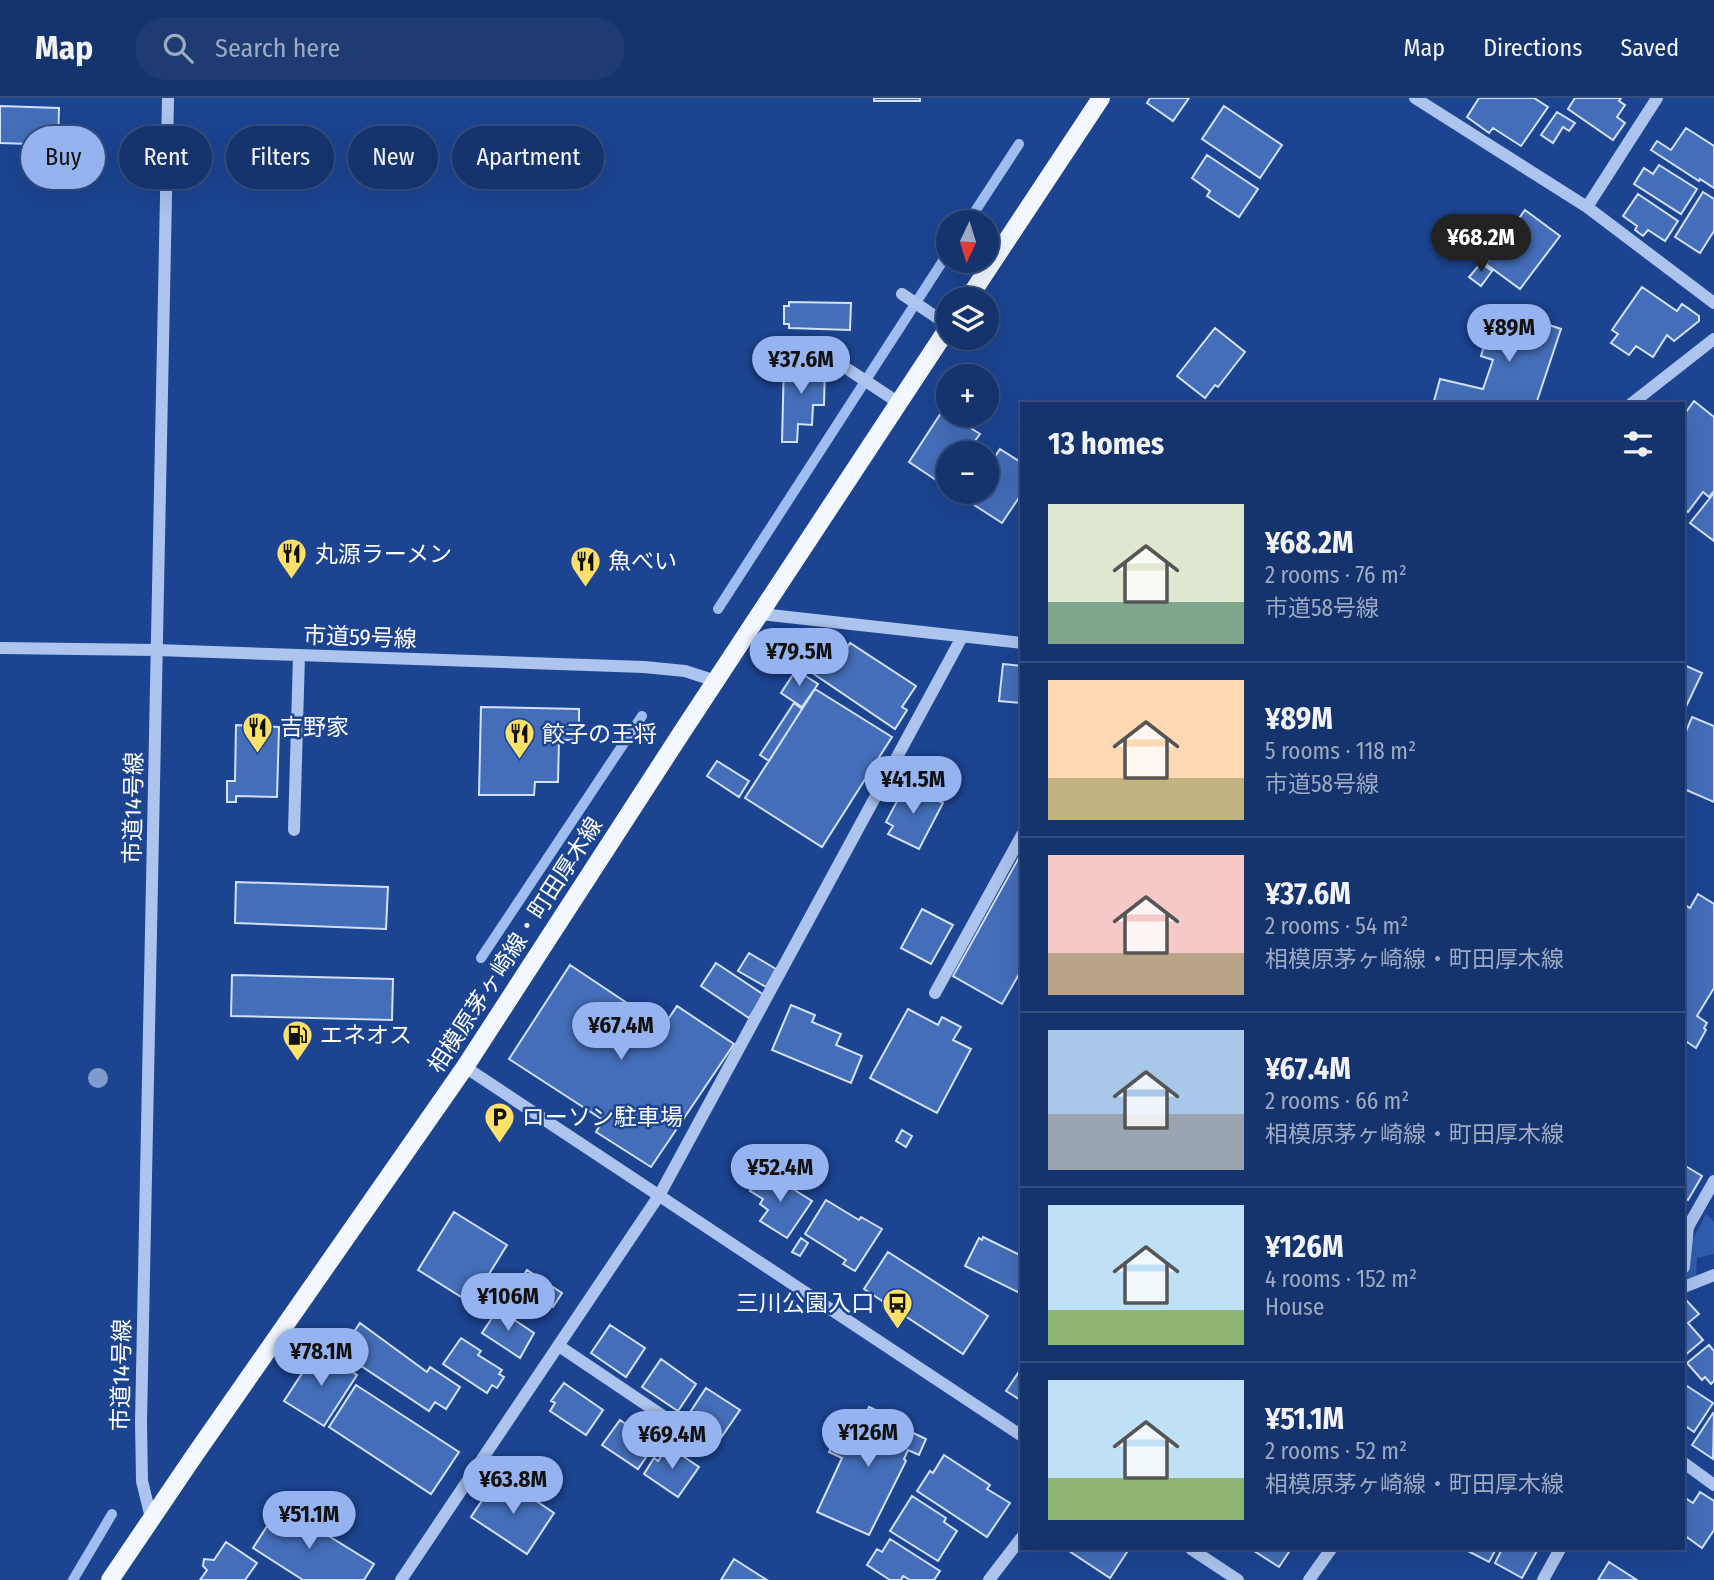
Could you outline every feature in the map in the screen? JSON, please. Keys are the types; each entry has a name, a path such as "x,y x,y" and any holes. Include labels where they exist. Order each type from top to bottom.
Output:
{"main road":[{"path":"976,287 1101,98"},
{"name":"相模原茅ヶ崎線・町田厚木線","path":"110,1580 465,1067 936,346"}],"street":[{"name":"市道14号線","path":"151,1518 142,1481 141,1422 168,98"},
{"path":"1415,98 1587,207 1714,303"},
{"path":"1587,207 1657,98"},
{"path":"902,294 936,318"},
{"path":"1634,402 1714,339"},
{"path":"854,373 900,403"},
{"path":"761,614 1020,643"},
{"path":"401,1580 660,1194 962,637"},
{"name":"市道59号線","path":"0,648 157,650 644,667 685,671 716,681"},
{"path":"294,830 299,655"},
{"path":"935,993 1020,839"},
{"path":"465,1067 1020,1435"},
{"path":"1685,1246 1686,1225 1714,1181"},
{"path":"1685,1287 1711,1280"},
{"path":"559,1346 666,1418"},
{"path":"1685,1464 1714,1485"},
{"path":"989,1580 1020,1540"},
{"path":"1193,1550 1238,1580"},
{"path":"1309,1580 1330,1550"},
{"path":"1543,1580 1559,1550"}],"shaded area":[{"path":"1706,1214 1714,1221 1714,1254 1697,1258 1696,1280 1685,1293 1685,1223 1692,1240"}],"building":[{"path":"874,98 920,98 920,101 874,101"},
{"path":"1150,98 1189,98 1173,121 1147,103"},
{"path":"1479,98 1534,98 1548,107 1521,146 1493,128 1489,133 1467,117"},
{"path":"1575,98 1621,98 1619,101 1625,105 1617,117 1625,123 1613,140 1568,109"},
{"path":"0,106 59,108 59,126 21,126 21,144 0,143"},
{"path":"1224,106 1282,145 1260,178 1202,139"},
{"path":"1557,112 1575,123 1569,131 1563,127 1553,143 1541,135"},
{"path":"1686,128 1714,146 1714,188 1651,150 1657,141 1671,150"},
{"path":"1207,155 1258,189 1239,217 1207,196 1210,191 1192,178"},
{"path":"1659,165 1697,189 1681,214 1634,184 1644,168 1653,174"},
{"path":"1703,192 1714,199 1714,231 1700,253 1675,237"},
{"path":"1638,194 1678,221 1665,241 1648,230 1643,236 1635,230 1637,226 1623,216"},
{"path":"1525,210 1560,236 1520,289 1486,264"},
{"path":"1481,263 1492,271 1481,286 1469,277"},
{"path":"1642,287 1677,311 1682,304 1699,316 1699,321 1674,341 1667,335 1653,357 1636,346 1629,355 1611,343 1618,334 1612,330"},
{"path":"789,302 851,303 850,330 789,328 789,324 784,324 784,306 789,306"},
{"path":"1501,309 1561,329 1537,402 1434,401 1440,379 1483,389 1493,360 1481,356 1487,336 1491,338"},
{"path":"1215,328 1245,352 1218,387 1215,385 1205,398 1177,376"},
{"path":"784,361 825,366 824,405 813,405 812,425 798,424 797,442 782,442"},
{"path":"1694,401 1714,417 1714,491 1709,497 1703,492 1688,512 1685,509 1685,414"},
{"path":"936,421 936,427 969,427 980,434 975,441 936,441 936,480 909,462"},
{"path":"1000,449 1020,462 1020,496 1002,523 973,504 999,504"},
{"path":"1714,493 1714,541 1690,523"},
{"path":"833,637 848,646 850,643 916,686 902,707 907,710 895,729 805,668 825,638 830,642"},
{"path":"1003,664 1020,666 1020,703 999,701"},
{"path":"1685,665 1702,673 1685,709"},
{"path":"796,670 818,684 802,707 781,693"},
{"path":"815,689 892,737 822,847 745,798"},
{"path":"794,703 802,709 769,761 760,755"},
{"name":"餃子の王将","path":"481,707 579,709 579,740 559,740 558,782 535,782 534,795 479,795"},
{"path":"1692,717 1714,726 1714,802 1685,789 1685,734"},
{"name":"吉野家","path":"236,725 279,727 277,797 236,796 236,802 227,802 227,781 235,781"},
{"path":"717,761 749,781 739,797 707,776"},
{"path":"906,784 943,803 919,849 888,834 893,826 886,822"},
{"path":"1020,856 1020,972 1002,1004 953,976"},
{"path":"236,882 388,887 386,929 235,923"},
{"path":"1698,894 1714,904 1714,988 1697,1016 1707,1023 1696,1048 1685,1041 1685,905 1690,908"},
{"path":"922,909 953,925 931,964 901,948"},
{"path":"749,953 776,969 766,987 738,971"},
{"path":"716,963 764,995 749,1018 701,986"},
{"path":"570,965 663,1027 677,1006 734,1044 651,1167 596,1132 603,1120 509,1059"},
{"path":"232,975 393,979 392,1020 231,1016"},
{"path":"791,1005 815,1015 812,1022 841,1034 836,1045 862,1056 851,1083 772,1050"},
{"path":"908,1009 938,1025 942,1017 961,1027 953,1040 971,1049 937,1113 870,1078"},
{"path":"902,1130 912,1136 906,1147 896,1141"},
{"path":"1685,1166 1702,1176 1688,1200 1685,1198"},
{"path":"763,1170 812,1201 787,1238 760,1221 768,1210 760,1204 763,1199 750,1191"},
{"path":"826,1200 859,1220 861,1217 882,1229 855,1271 843,1264 846,1260 805,1234"},
{"path":"454,1212 507,1245 471,1303 418,1270"},
{"path":"983,1237 1020,1255 1020,1293 965,1266 979,1238 982,1240"},
{"path":"801,1238 808,1243 800,1256 792,1252"},
{"path":"888,1252 988,1316 963,1354 864,1289"},
{"path":"527,1270 562,1293 553,1307 545,1303 537,1316 509,1298"},
{"path":"1685,1301 1699,1314 1688,1323 1703,1340 1685,1355"},
{"path":"498,1309 534,1333 520,1358 482,1333"},
{"path":"360,1323 427,1372 430,1367 460,1387 446,1409 435,1402 429,1411 340,1352"},
{"path":"610,1325 645,1348 626,1377 591,1353"},
{"path":"461,1338 481,1351 478,1355 502,1370 499,1374 504,1377 497,1388 492,1385 487,1393 443,1364"},
{"path":"1709,1345 1714,1351 1714,1381 1711,1384 1705,1377 1702,1380 1687,1363"},
{"path":"318,1349 357,1375 324,1426 284,1401"},
{"path":"661,1359 696,1384 678,1411 642,1387"},
{"path":"1020,1370 1020,1400 1006,1391"},
{"path":"564,1383 603,1410 586,1435 550,1411 555,1403 551,1401"},
{"path":"356,1385 459,1452 431,1494 329,1427"},
{"path":"1685,1385 1713,1403 1694,1432 1685,1426"},
{"path":"706,1388 740,1410 718,1442 685,1420"},
{"path":"869,1407 909,1425 907,1430 926,1439 919,1455 908,1450 904,1459 906,1461 869,1535 817,1512 842,1458 829,1452 840,1427 854,1434 858,1425 861,1426"},
{"path":"1714,1414 1713,1459 1692,1445"},
{"path":"620,1420 655,1444 638,1469 602,1445"},
{"path":"668,1446 699,1467 678,1497 644,1474 654,1458 658,1461"},
{"path":"944,1455 990,1485 987,1489 1010,1503 987,1537 917,1491"},
{"path":"504,1479 554,1513 527,1554 471,1517 493,1484 498,1488"},
{"path":"1700,1492 1714,1501 1714,1530 1702,1548 1685,1536 1685,1498 1693,1503"},
{"path":"912,1496 946,1518 944,1522 957,1531 938,1561 890,1531"},
{"path":"280,1506 374,1564 364,1580 303,1580 253,1548"},
{"path":"890,1539 940,1571 934,1580 910,1580 903,1576 901,1580 890,1580 867,1565 877,1549 882,1552"},
{"path":"226,1542 257,1563 245,1580 200,1580 207,1570 203,1566 204,1559 214,1560"},
{"path":"1068,1550 1128,1550 1110,1578"},
{"path":"1253,1550 1290,1550 1279,1567"},
{"path":"1466,1550 1495,1550 1489,1562"},
{"path":"1502,1550 1537,1550 1522,1578 1495,1563"},
{"path":"734,1559 767,1580 721,1580"},
{"path":"1609,1562 1637,1580 1598,1580"}],"waterway":[{"path":"976,210 1019,144"},
{"path":"718,609 936,272"},
{"path":"481,958 642,716"},
{"path":"73,1580 112,1514"}],"place":[{"name":"丸源ラーメン","path":"292,581"},
{"name":"魚べい","path":"585,588"},
{"name":"吉野家","path":"257,754"},
{"name":"餃子の王将","path":"519,761"},
{"name":"エネオス","path":"297,1062"},
{"name":"ローソン駐車場","path":"499,1144"},
{"name":"三川公園入口","path":"897,1330"}]}
